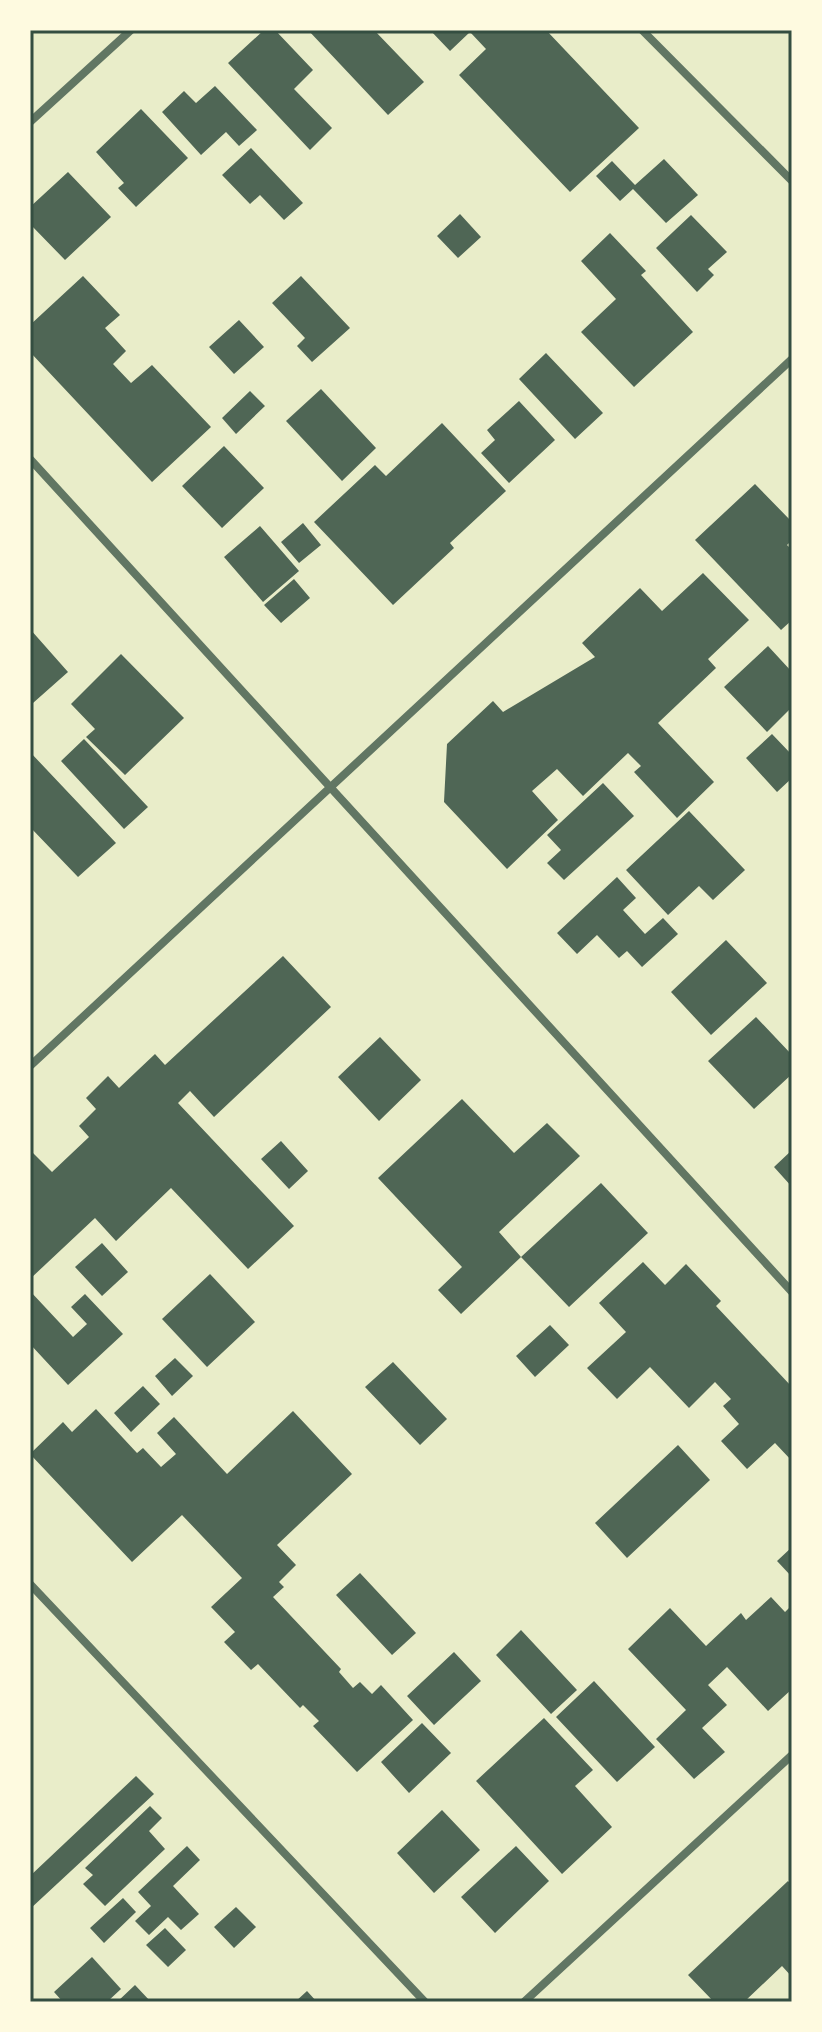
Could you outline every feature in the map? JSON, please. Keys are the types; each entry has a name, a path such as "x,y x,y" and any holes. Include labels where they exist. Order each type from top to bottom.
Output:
{"street":[{"path":"30,122 131,30"},
{"path":"642,30 792,181"},
{"path":"30,1066 792,359"},
{"path":"30,459 792,1292"},
{"path":"30,1584 425,2002"},
{"path":"524,2002 792,1755"}],"building":[{"path":"264,30 275,30 313,70 294,89 332,128 310,150 228,63"},
{"path":"308,30 374,30 424,82 388,115"},
{"path":"430,30 546,30 639,128 570,192 459,75 486,49 470,32 450,51"},
{"path":"215,86 257,130 239,146 226,132 201,155 162,112 184,91 196,103"},
{"path":"141,109 188,158 136,207 118,188 124,183 96,152"},
{"path":"251,148 303,203 284,220 260,195 250,204 222,175"},
{"path":"664,159 698,195 666,223 633,189 620,201 596,176 612,161 635,185"},
{"path":"68,172 111,217 65,260 30,224 30,207"},
{"path":"460,214 481,237 458,258 437,236"},
{"path":"691,215 727,252 708,269 714,275 697,292 656,248"},
{"path":"610,233 646,271 641,275 693,332 634,387 581,332 616,299 581,261"},
{"path":"83,276 120,315 105,328 126,351 113,364 131,383 152,365 211,427 152,482 30,352 30,325"},
{"path":"301,276 350,328 312,362 297,346 305,338 272,303"},
{"path":"239,320 264,347 234,374 209,347"},
{"path":"546,353 603,413 575,439 519,379"},
{"path":"321,389 376,448 342,481 286,421"},
{"path":"250,391 265,406 236,434 222,418"},
{"path":"519,401 555,440 509,483 481,453 495,440 487,430"},
{"path":"442,423 506,491 450,543 454,548 393,605 314,522 375,465 386,476"},
{"path":"224,446 264,488 222,528 182,486"},
{"path":"755,484 792,522 792,540 787,545 792,550 792,620 781,630 695,540"},
{"path":"303,523 321,545 299,563 281,542"},
{"path":"260,526 299,571 263,602 224,557"},
{"path":"703,573 749,620 708,659 716,668 658,723 714,782 677,818 634,772 641,766 628,753 583,796 557,769 532,791 558,820 507,869 444,802 447,744 493,701 503,712 595,657 582,643 640,588 662,611"},
{"path":"294,579 310,598 281,623 264,605"},
{"path":"30,629 68,672 33,703 30,700"},
{"path":"768,646 792,672 792,707 767,732 724,687"},
{"path":"121,654 184,718 125,775 86,737 95,729 71,704"},
{"path":"772,734 792,755 792,778 777,792 746,758"},
{"path":"84,739 148,807 124,829 61,761"},
{"path":"30,752 116,843 78,877 30,827"},
{"path":"603,783 634,816 564,880 547,863 561,850 547,835"},
{"path":"689,811 745,870 713,900 699,886 668,915 626,870"},
{"path":"617,877 636,898 623,910 645,934 663,918 678,934 642,967 627,951 619,958 597,935 577,954 557,933"},
{"path":"726,940 767,983 711,1035 671,992"},
{"path":"283,956 331,1007 214,1117 190,1091 178,1103 294,1226 248,1269 171,1188 116,1241 95,1218 30,1279 30,1153 52,1172 89,1137 79,1126 96,1109 86,1098 108,1076 119,1088 155,1054 165,1065"},
{"path":"756,1017 792,1055 792,1074 754,1109 708,1061"},
{"path":"380,1037 421,1080 379,1121 338,1077"},
{"path":"462,1099 514,1153 547,1123 580,1156 499,1232 521,1257 461,1314 438,1290 462,1267 378,1178"},
{"path":"281,1141 308,1171 289,1189 261,1159"},
{"path":"792,1150 792,1187 774,1167"},
{"path":"601,1183 648,1233 569,1307 521,1257"},
{"path":"102,1243 128,1272 102,1296 75,1267"},
{"path":"643,1262 665,1285 686,1264 721,1301 716,1306 792,1387 792,1461 775,1443 747,1469 721,1441 739,1424 723,1406 731,1399 715,1382 689,1408 650,1367 617,1399 587,1368 626,1332 599,1303"},
{"path":"210,1274 255,1322 207,1367 162,1319"},
{"path":"30,1291 73,1337 87,1324 71,1307 85,1294 123,1334 68,1385 30,1344"},
{"path":"550,1325 569,1345 535,1377 516,1356"},
{"path":"175,1358 193,1376 172,1396 155,1376"},
{"path":"393,1362 447,1419 420,1445 365,1387"},
{"path":"143,1386 160,1404 131,1432 114,1413"},
{"path":"96,1409 137,1453 143,1448 161,1467 176,1454 157,1433 174,1417 227,1474 293,1411 352,1474 277,1545 296,1565 279,1582 284,1587 273,1597 341,1669 339,1672 353,1688 360,1682 372,1694 381,1685 413,1720 357,1772 313,1726 319,1721 303,1705 300,1708 258,1664 251,1670 224,1642 235,1632 211,1607 242,1578 182,1515 132,1562 30,1454 63,1422 72,1432"},
{"path":"678,1445 710,1480 627,1558 595,1523"},
{"path":"792,1547 792,1577 777,1561"},
{"path":"360,1573 416,1633 392,1655 336,1595"},
{"path":"771,1597 785,1612 792,1605 792,1689 768,1711 727,1667 708,1685 727,1705 702,1728 725,1752 694,1779 656,1739 686,1710 628,1649 670,1608 706,1646 741,1613 746,1620"},
{"path":"521,1630 577,1690 551,1714 496,1655"},
{"path":"454,1652 481,1681 434,1725 407,1696"},
{"path":"594,1681 655,1747 617,1782 556,1717"},
{"path":"544,1718 593,1770 575,1786 612,1827 562,1874 476,1781"},
{"path":"422,1723 451,1753 409,1793 381,1762"},
{"path":"136,1776 154,1794 30,1909 30,1876"},
{"path":"150,1806 162,1818 149,1831 165,1849 105,1906 83,1884 93,1875 85,1868"},
{"path":"442,1810 480,1850 434,1893 397,1853"},
{"path":"187,1846 200,1860 173,1886 199,1914 181,1930 168,1917 149,1935 135,1921 151,1906 138,1892"},
{"path":"516,1846 549,1881 495,1933 461,1897"},
{"path":"788,1881 792,1886 792,1977 782,1966 744,2002 714,2002 688,1975"},
{"path":"123,1898 136,1912 104,1943 90,1928"},
{"path":"236,1907 256,1927 234,1948 214,1927"},
{"path":"165,1928 186,1950 168,1967 146,1945"},
{"path":"92,1957 121,1989 107,2002 63,2002 54,1992"},
{"path":"135,1985 151,2002 117,2002"},
{"path":"307,1991 317,2002 295,2002"}]}
